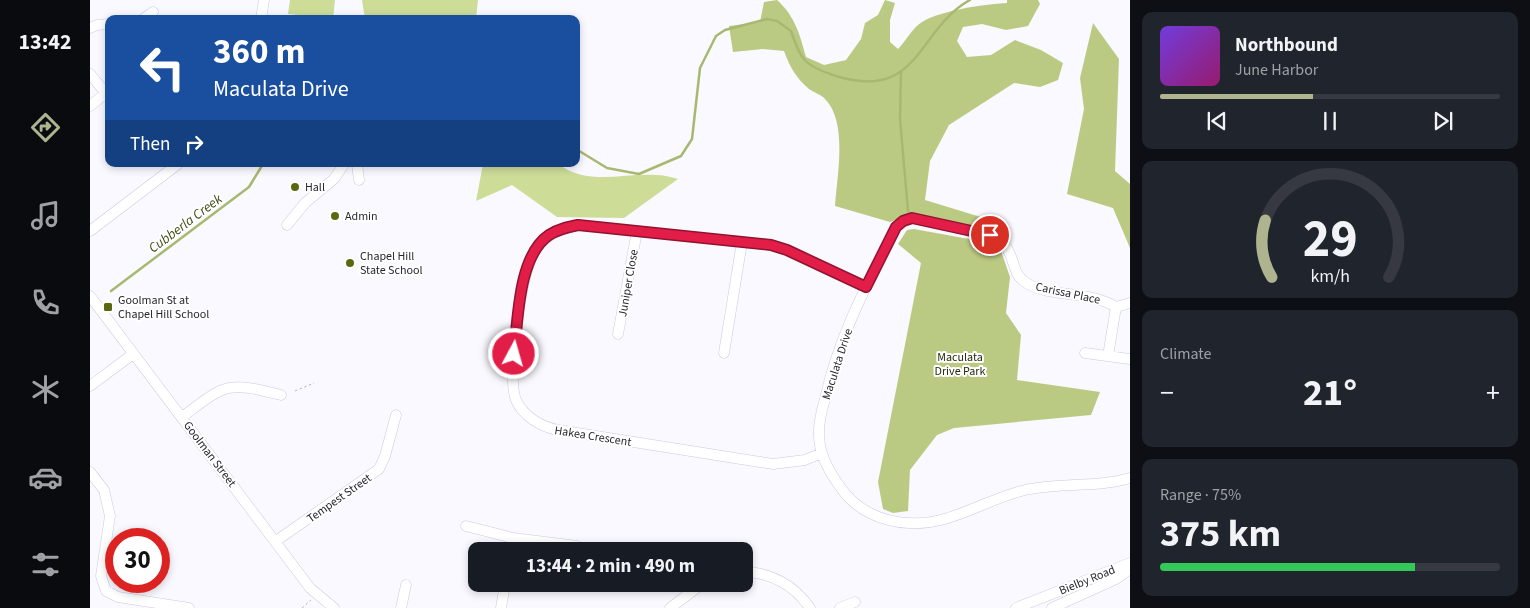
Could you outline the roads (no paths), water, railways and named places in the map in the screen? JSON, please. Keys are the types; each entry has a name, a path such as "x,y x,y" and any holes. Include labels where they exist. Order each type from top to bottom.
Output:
{"street":[{"path":"262,15 264,0"},
{"path":"149,15 153,12"},
{"path":"90,28 105,25"},
{"path":"90,74 105,93"},
{"path":"90,106 105,96"},
{"path":"90,231 170,167"},
{"path":"287,225 305,203 334,179 342,167"},
{"path":"357,167 358,180"},
{"name":"Maculata Drive","path":"912,218 903,221 896,227 866,287 829,378 819,433 822,453 833,477 847,496 865,510 886,520 910,524 953,517 1008,494 1025,490 1047,486 1096,484 1130,478"},
{"name":"Carissa Place","path":"912,218 990,235 1002,240 1009,249 1019,277 1037,288 1102,298 1116,307 1130,303"},
{"name":"Hakea Crescent","path":"822,453 805,460 773,464 547,428 524,413 516,400 513,371 529,262 536,249 548,236 578,225 742,242 787,250 866,287"},
{"name":"Juniper Close","path":"618,334 638,231"},
{"path":"724,352 742,242"},
{"name":"Goolman Street","path":"90,296 310,588 334,608"},
{"path":"1108,356 1116,307"},
{"path":"1085,352 1130,359"},
{"path":"90,386 133,354"},
{"path":"182,417 222,388 248,387 281,395"},
{"name":"Tempest Street","path":"276,541 379,469 385,456 396,415"},
{"path":"90,472 104,490 110,516 101,576 106,591 118,597 189,608"},
{"path":"466,526 513,538 545,542"},
{"path":"512,542 513,538"},
{"name":"Bielby Road","path":"1016,608 1130,563"},
{"name":"Bielby Road","path":"1052,608 1116,578 1130,569"},
{"path":"753,574 770,577 788,585 800,595 810,608"},
{"path":"401,608 406,585"},
{"path":"501,608 504,592"},
{"path":"670,608 691,592"},
{"path":"840,608 855,602"}],"waterway":[{"name":"Cubberla Creek","path":"580,151 607,168 639,174 681,156 692,139 700,68 716,36 725,30 767,19 777,21 791,31 801,56 817,69 836,76 864,81 885,79 901,71 915,59 952,13 970,0"},
{"path":"901,71 900,119 908,211"},
{"name":"Cubberla Creek","path":"111,291 249,187 261,167"}],"place":[{"name":"Hall","path":"295,187"},
{"name":"Admin","path":"335,216"},
{"name":"Chapel Hill State School","path":"350,263"},
{"name":"Goolman St at Chapel Hill School","path":"108,307"}],"park label":[{"name":"Maculata Drive Park","path":"960,364"}]}
